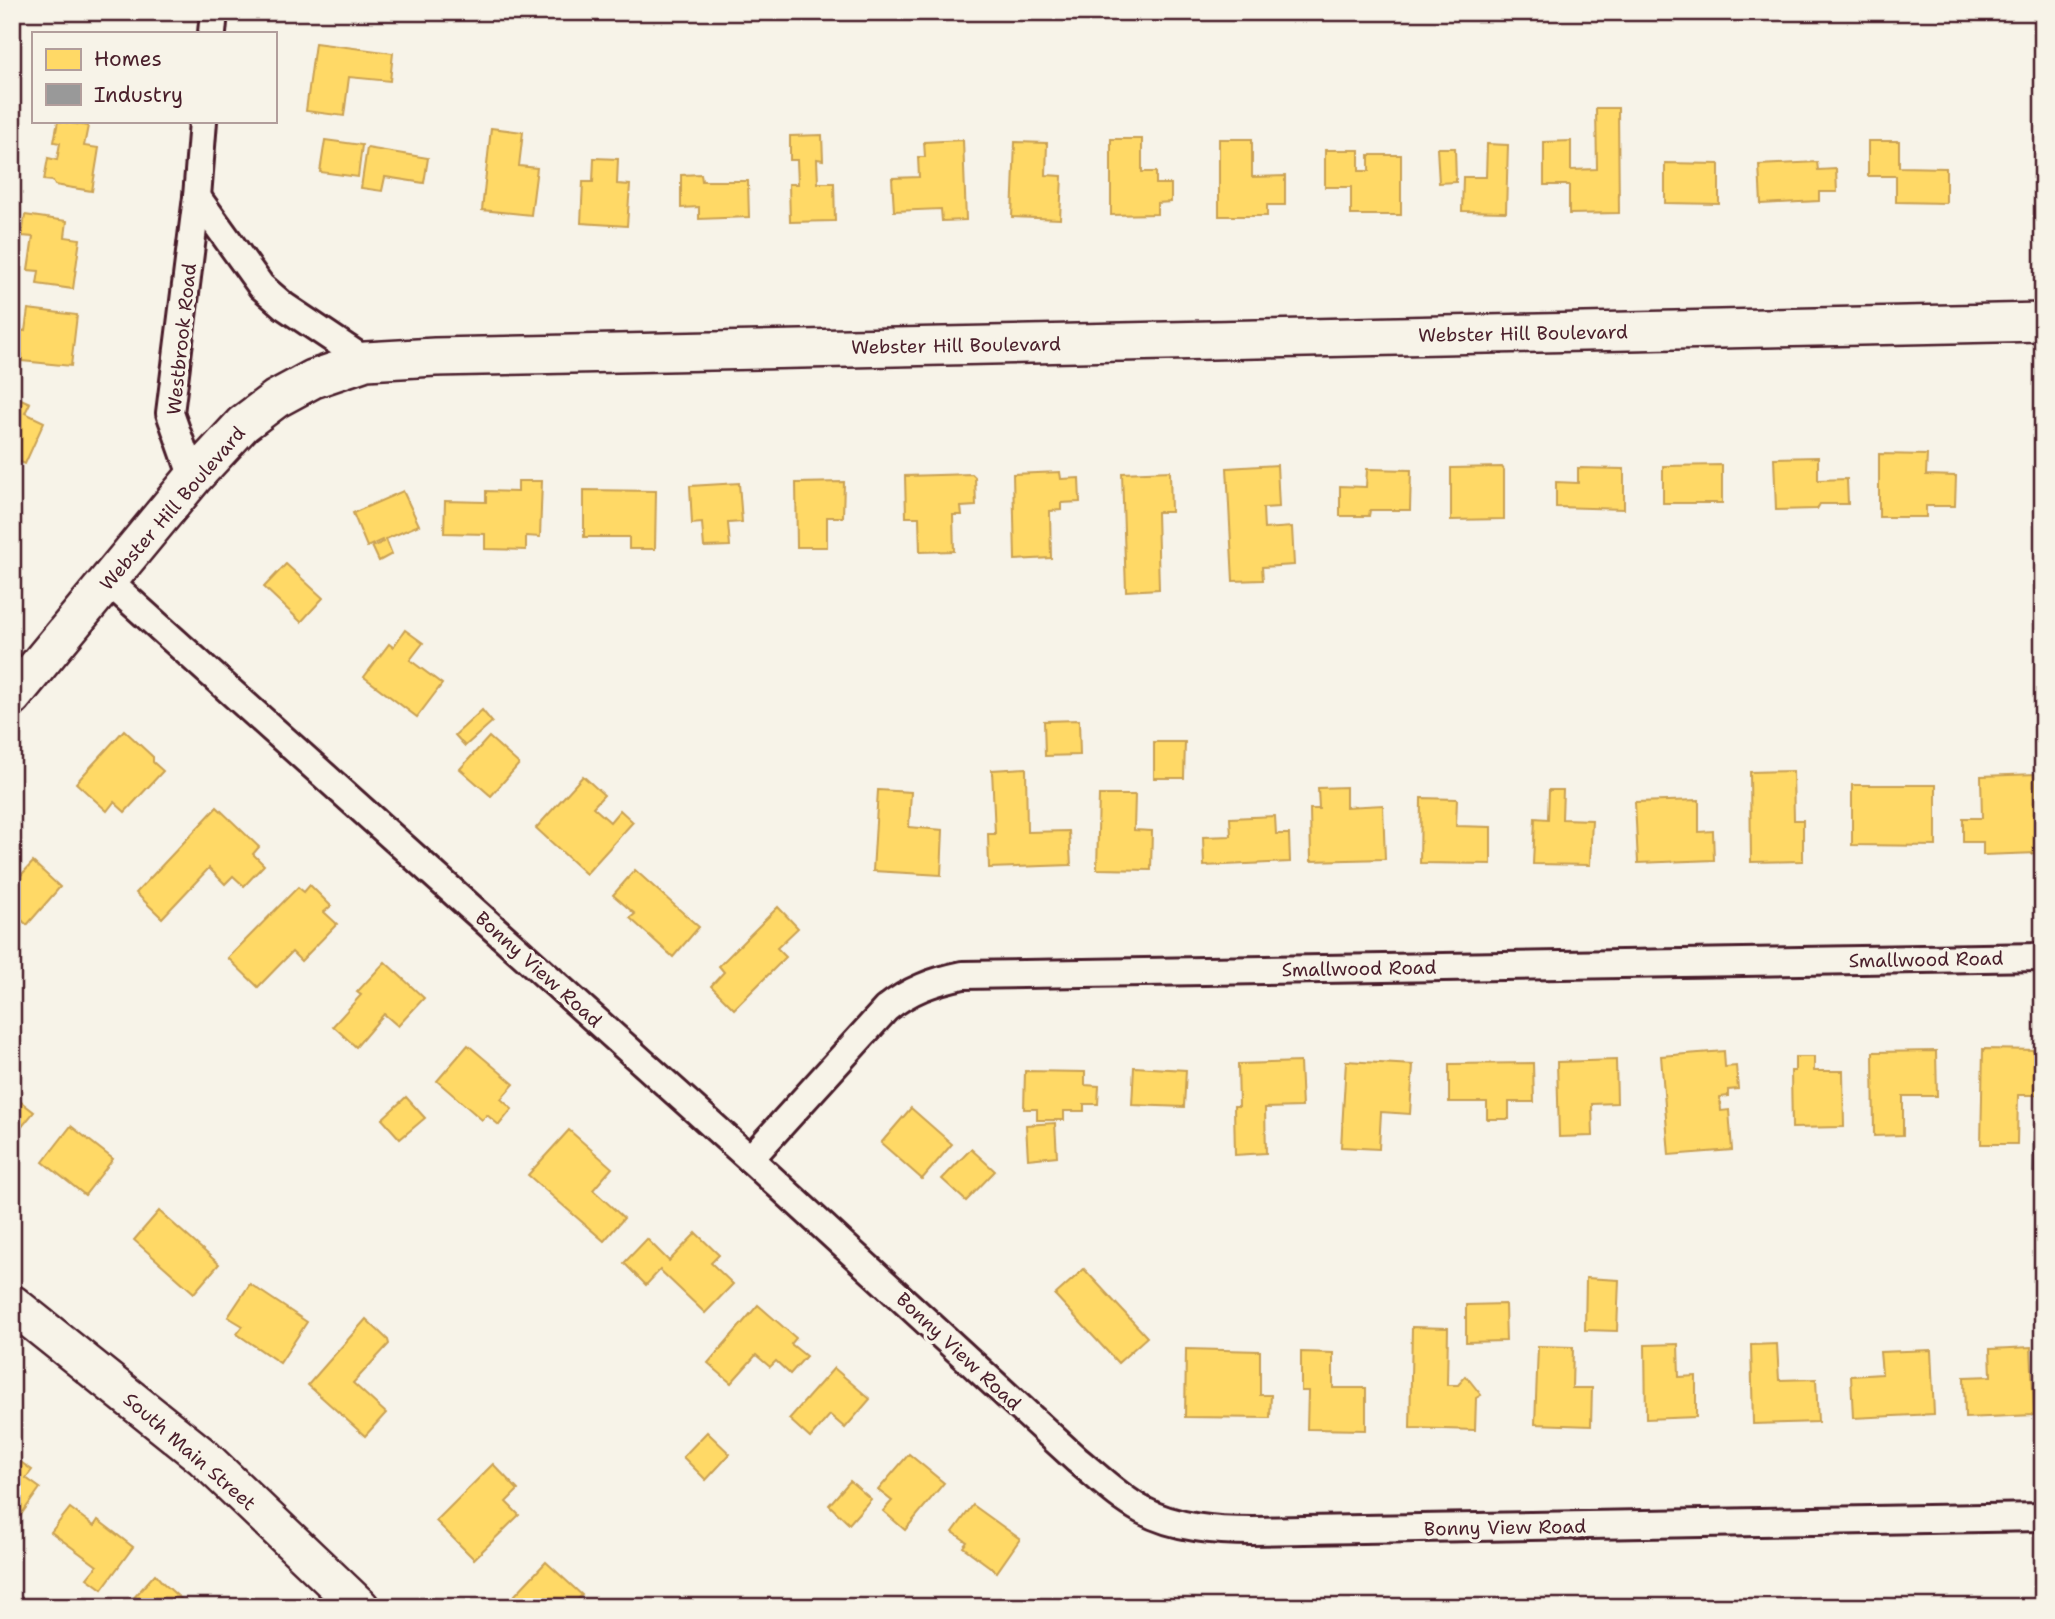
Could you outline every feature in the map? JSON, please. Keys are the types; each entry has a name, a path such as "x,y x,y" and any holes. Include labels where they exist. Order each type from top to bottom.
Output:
{"street":[{"path":"212,32 214,12"},
{"name":"Westbrook Road","path":"193,478 170,413 197,197 203,122"},
{"path":"197,197 261,286 284,306 366,361"},
{"name":"Webster Hill Boulevard","path":"12,697 193,478 243,424 276,399 313,379 366,361 435,356 2043,322"},
{"name":"Bonny View Road","path":"108,581 750,1159 1077,1460 1122,1498 1143,1511 1193,1527 1221,1531 2043,1517"},
{"name":"Smallwood Road","path":"750,1159 896,1000 928,984 963,975 2043,957"},
{"name":"South Main Street","path":"12,1304 203,1457 360,1607"}],"building: Homes":[{"path":"315,43 393,53 390,81 349,77 344,116 306,111"},
{"path":"1596,108 1618,108 1619,213 1569,214 1569,185 1544,185 1544,142 1571,141 1571,170 1597,169"},
{"path":"58,122 88,126 84,146 99,148 92,191 55,185 53,181 44,180 48,158 57,160 60,143 54,142"},
{"path":"491,128 523,132 519,166 537,168 531,215 482,210"},
{"path":"822,135 823,160 817,159 818,183 834,183 835,221 790,222 789,184 798,184 797,160 790,160 790,136"},
{"path":"1111,139 1142,139 1142,172 1156,172 1156,184 1171,184 1171,202 1157,203 1157,214 1111,215"},
{"path":"1219,139 1252,139 1252,177 1285,176 1285,205 1267,205 1267,216 1219,216"},
{"path":"325,140 362,145 358,177 320,172"},
{"path":"963,140 966,220 942,221 941,209 894,211 892,178 919,177 918,157 925,157 924,142"},
{"path":"1868,141 1899,141 1899,167 1946,168 1946,203 1896,202 1896,176 1868,176"},
{"path":"1015,142 1047,143 1046,175 1062,176 1060,219 1012,217"},
{"path":"1487,144 1508,145 1506,212 1462,211 1463,177 1486,177"},
{"path":"367,148 428,158 424,183 385,177 382,191 361,188"},
{"path":"1437,148 1455,148 1456,182 1439,183"},
{"path":"1325,150 1359,150 1359,171 1369,171 1369,155 1401,155 1401,215 1351,215 1351,187 1325,187"},
{"path":"594,158 618,159 617,184 630,185 627,226 581,223 583,182 593,182"},
{"path":"1817,162 1818,170 1836,169 1837,192 1819,192 1819,201 1761,204 1759,165"},
{"path":"1665,163 1719,164 1719,204 1665,203"},
{"path":"701,174 702,181 748,181 749,217 699,219 699,207 681,208 681,175"},
{"path":"25,215 67,221 65,237 80,239 73,289 37,284 39,271 28,270 33,237 22,236"},
{"path":"28,309 77,315 71,366 22,361 22,354 12,352 14,329 25,331"},
{"path":"12,395 30,403 25,413 44,422 25,464 12,458"},
{"path":"1879,454 1927,455 1926,475 1956,476 1955,506 1926,506 1926,517 1879,517"},
{"path":"1818,457 1818,480 1847,479 1848,504 1820,504 1817,509 1776,510 1774,458"},
{"path":"1277,465 1279,507 1263,508 1264,529 1292,527 1294,565 1262,567 1263,580 1233,581 1227,468"},
{"path":"1722,465 1722,503 1663,503 1663,466"},
{"path":"1502,467 1504,519 1451,520 1451,468"},
{"path":"1578,468 1624,469 1624,509 1556,507 1556,482 1578,483"},
{"path":"1367,469 1411,470 1410,510 1370,510 1369,516 1340,516 1340,486 1366,487"},
{"path":"1170,471 1171,512 1157,512 1159,589 1126,591 1122,473"},
{"path":"1060,472 1061,479 1079,478 1080,502 1061,503 1061,510 1050,511 1051,558 1015,560 1013,474"},
{"path":"972,474 975,477 976,506 961,507 962,515 953,515 954,551 920,552 919,517 906,517 905,476"},
{"path":"518,481 542,481 540,537 526,536 526,550 485,549 485,534 444,533 445,501 486,502 486,491 518,492"},
{"path":"844,482 843,517 827,517 827,547 797,547 796,483"},
{"path":"739,483 742,522 728,523 730,546 704,547 702,523 692,524 690,486"},
{"path":"584,490 656,491 655,549 629,549 629,537 584,537"},
{"path":"403,491 419,525 386,539 392,554 379,561 372,546 383,542 382,540 367,547 353,513"},
{"path":"286,564 323,598 301,622 264,587"},
{"path":"405,630 423,643 410,660 442,684 417,717 364,677 389,644 393,647"},
{"path":"482,710 492,722 465,746 455,735"},
{"path":"1079,720 1080,755 1045,756 1044,721"},
{"path":"124,730 153,757 153,762 163,771 125,812 114,802 107,811 76,783"},
{"path":"489,737 519,764 491,796 460,769"},
{"path":"1154,742 1185,742 1184,778 1154,778"},
{"path":"1026,768 1027,832 1069,831 1071,865 989,868 988,834 995,834 992,770"},
{"path":"1793,771 1794,820 1803,820 1803,861 1751,862 1750,772"},
{"path":"2036,774 2038,853 1983,855 1983,842 1963,842 1963,818 1982,818 1981,776"},
{"path":"583,776 604,795 593,807 610,822 620,810 633,822 586,874 536,828"},
{"path":"1852,785 1936,785 1936,846 1852,845"},
{"path":"1346,787 1346,807 1383,805 1385,859 1311,861 1310,809 1319,809 1318,788"},
{"path":"878,790 911,792 909,827 943,830 941,875 873,871"},
{"path":"1549,790 1563,790 1562,819 1592,820 1590,865 1533,864 1535,818 1548,819"},
{"path":"1099,795 1135,795 1134,830 1152,831 1151,870 1097,869"},
{"path":"1421,798 1457,799 1456,826 1491,827 1491,864 1420,863"},
{"path":"1699,800 1699,832 1713,831 1714,860 1638,863 1635,802"},
{"path":"217,807 259,847 253,854 264,865 244,886 233,876 225,884 209,868 162,918 136,893"},
{"path":"1275,816 1276,834 1289,834 1290,862 1204,866 1203,837 1231,836 1230,818"},
{"path":"33,862 60,887 27,925 12,911 12,885"},
{"path":"635,870 699,927 673,957 630,918 635,914 613,895"},
{"path":"310,885 331,906 324,912 337,924 301,961 292,952 258,987 228,958 298,887 304,892"},
{"path":"778,907 798,928 777,948 786,957 734,1009 711,986 724,972 719,966"},
{"path":"385,962 424,998 398,1026 384,1014 356,1047 333,1026 361,995 357,992"},
{"path":"468,1045 514,1084 501,1099 512,1109 499,1125 487,1115 482,1120 437,1081"},
{"path":"1983,1049 2041,1050 2040,1095 2018,1095 2017,1144 1981,1144"},
{"path":"1724,1051 1725,1067 1736,1066 1738,1089 1728,1090 1728,1096 1720,1097 1721,1111 1729,1110 1732,1150 1669,1155 1661,1056"},
{"path":"1936,1051 1937,1096 1903,1096 1903,1135 1874,1136 1873,1052"},
{"path":"1795,1057 1814,1057 1814,1071 1843,1071 1844,1127 1792,1128 1791,1071 1795,1071"},
{"path":"1616,1060 1617,1103 1592,1104 1593,1136 1559,1137 1557,1062"},
{"path":"1346,1061 1413,1065 1410,1114 1381,1112 1379,1149 1341,1147"},
{"path":"1300,1062 1302,1107 1265,1108 1266,1153 1235,1155 1234,1106 1239,1106 1238,1064"},
{"path":"1533,1063 1534,1102 1509,1102 1509,1119 1487,1119 1487,1102 1449,1102 1449,1064"},
{"path":"1134,1067 1186,1070 1184,1107 1132,1105"},
{"path":"1025,1071 1085,1072 1085,1085 1099,1086 1098,1104 1084,1104 1084,1111 1064,1111 1064,1120 1037,1120 1037,1109 1024,1109"},
{"path":"12,1095 34,1112 12,1139"},
{"path":"406,1097 425,1118 400,1139 382,1119"},
{"path":"911,1108 952,1144 922,1179 881,1143"},
{"path":"1055,1123 1057,1156 1028,1159 1026,1125"},
{"path":"71,1126 113,1159 85,1195 43,1162"},
{"path":"569,1130 612,1168 593,1190 624,1218 604,1241 528,1175"},
{"path":"971,1149 995,1171 966,1201 942,1179"},
{"path":"159,1211 219,1264 194,1293 134,1240"},
{"path":"696,1233 719,1255 711,1263 733,1284 705,1313 660,1270 646,1285 624,1263 647,1239 669,1261"},
{"path":"1084,1269 1147,1337 1118,1363 1055,1295"},
{"path":"1586,1278 1619,1280 1617,1331 1585,1330"},
{"path":"250,1284 307,1322 280,1363 237,1334 243,1326 228,1317"},
{"path":"1505,1304 1506,1341 1466,1342 1466,1305"},
{"path":"758,1305 796,1338 791,1344 806,1356 790,1374 776,1361 770,1367 756,1355 731,1383 708,1363"},
{"path":"366,1319 389,1344 353,1383 386,1413 365,1436 308,1385"},
{"path":"1412,1327 1448,1328 1447,1385 1458,1385 1466,1376 1481,1395 1476,1398 1475,1430 1410,1428"},
{"path":"1678,1344 1679,1377 1696,1376 1696,1417 1646,1419 1645,1345"},
{"path":"1777,1344 1779,1380 1816,1379 1818,1422 1753,1424 1751,1345"},
{"path":"1538,1346 1573,1347 1572,1388 1592,1388 1591,1426 1535,1424"},
{"path":"2031,1347 2034,1415 1965,1418 1964,1377 1991,1376 1990,1349"},
{"path":"1186,1349 1260,1351 1260,1395 1271,1395 1270,1418 1185,1417"},
{"path":"1931,1350 1934,1414 1853,1418 1851,1376 1882,1374 1880,1352"},
{"path":"1301,1352 1333,1353 1333,1388 1366,1388 1366,1430 1307,1429 1308,1391 1301,1391"},
{"path":"834,1368 870,1399 845,1428 830,1415 810,1438 789,1419"},
{"path":"707,1432 730,1454 706,1480 683,1457"},
{"path":"909,1454 944,1483 905,1530 883,1511 892,1501 878,1490"},
{"path":"12,1456 32,1470 26,1478 40,1488 13,1526"},
{"path":"493,1464 518,1490 506,1502 519,1515 474,1559 436,1521"},
{"path":"850,1481 871,1499 849,1524 829,1505"},
{"path":"973,1505 1020,1539 997,1572 963,1547 967,1542 953,1532"},
{"path":"70,1508 94,1526 98,1520 133,1547 102,1589 87,1578 97,1566 51,1532"},
{"path":"546,1562 582,1595 571,1607 526,1607 514,1596"},
{"path":"155,1574 190,1607 138,1607 131,1601"}],"building: Industry":[{"path":"2034,1132 2043,1132 2043,1173 2033,1172"}]}
